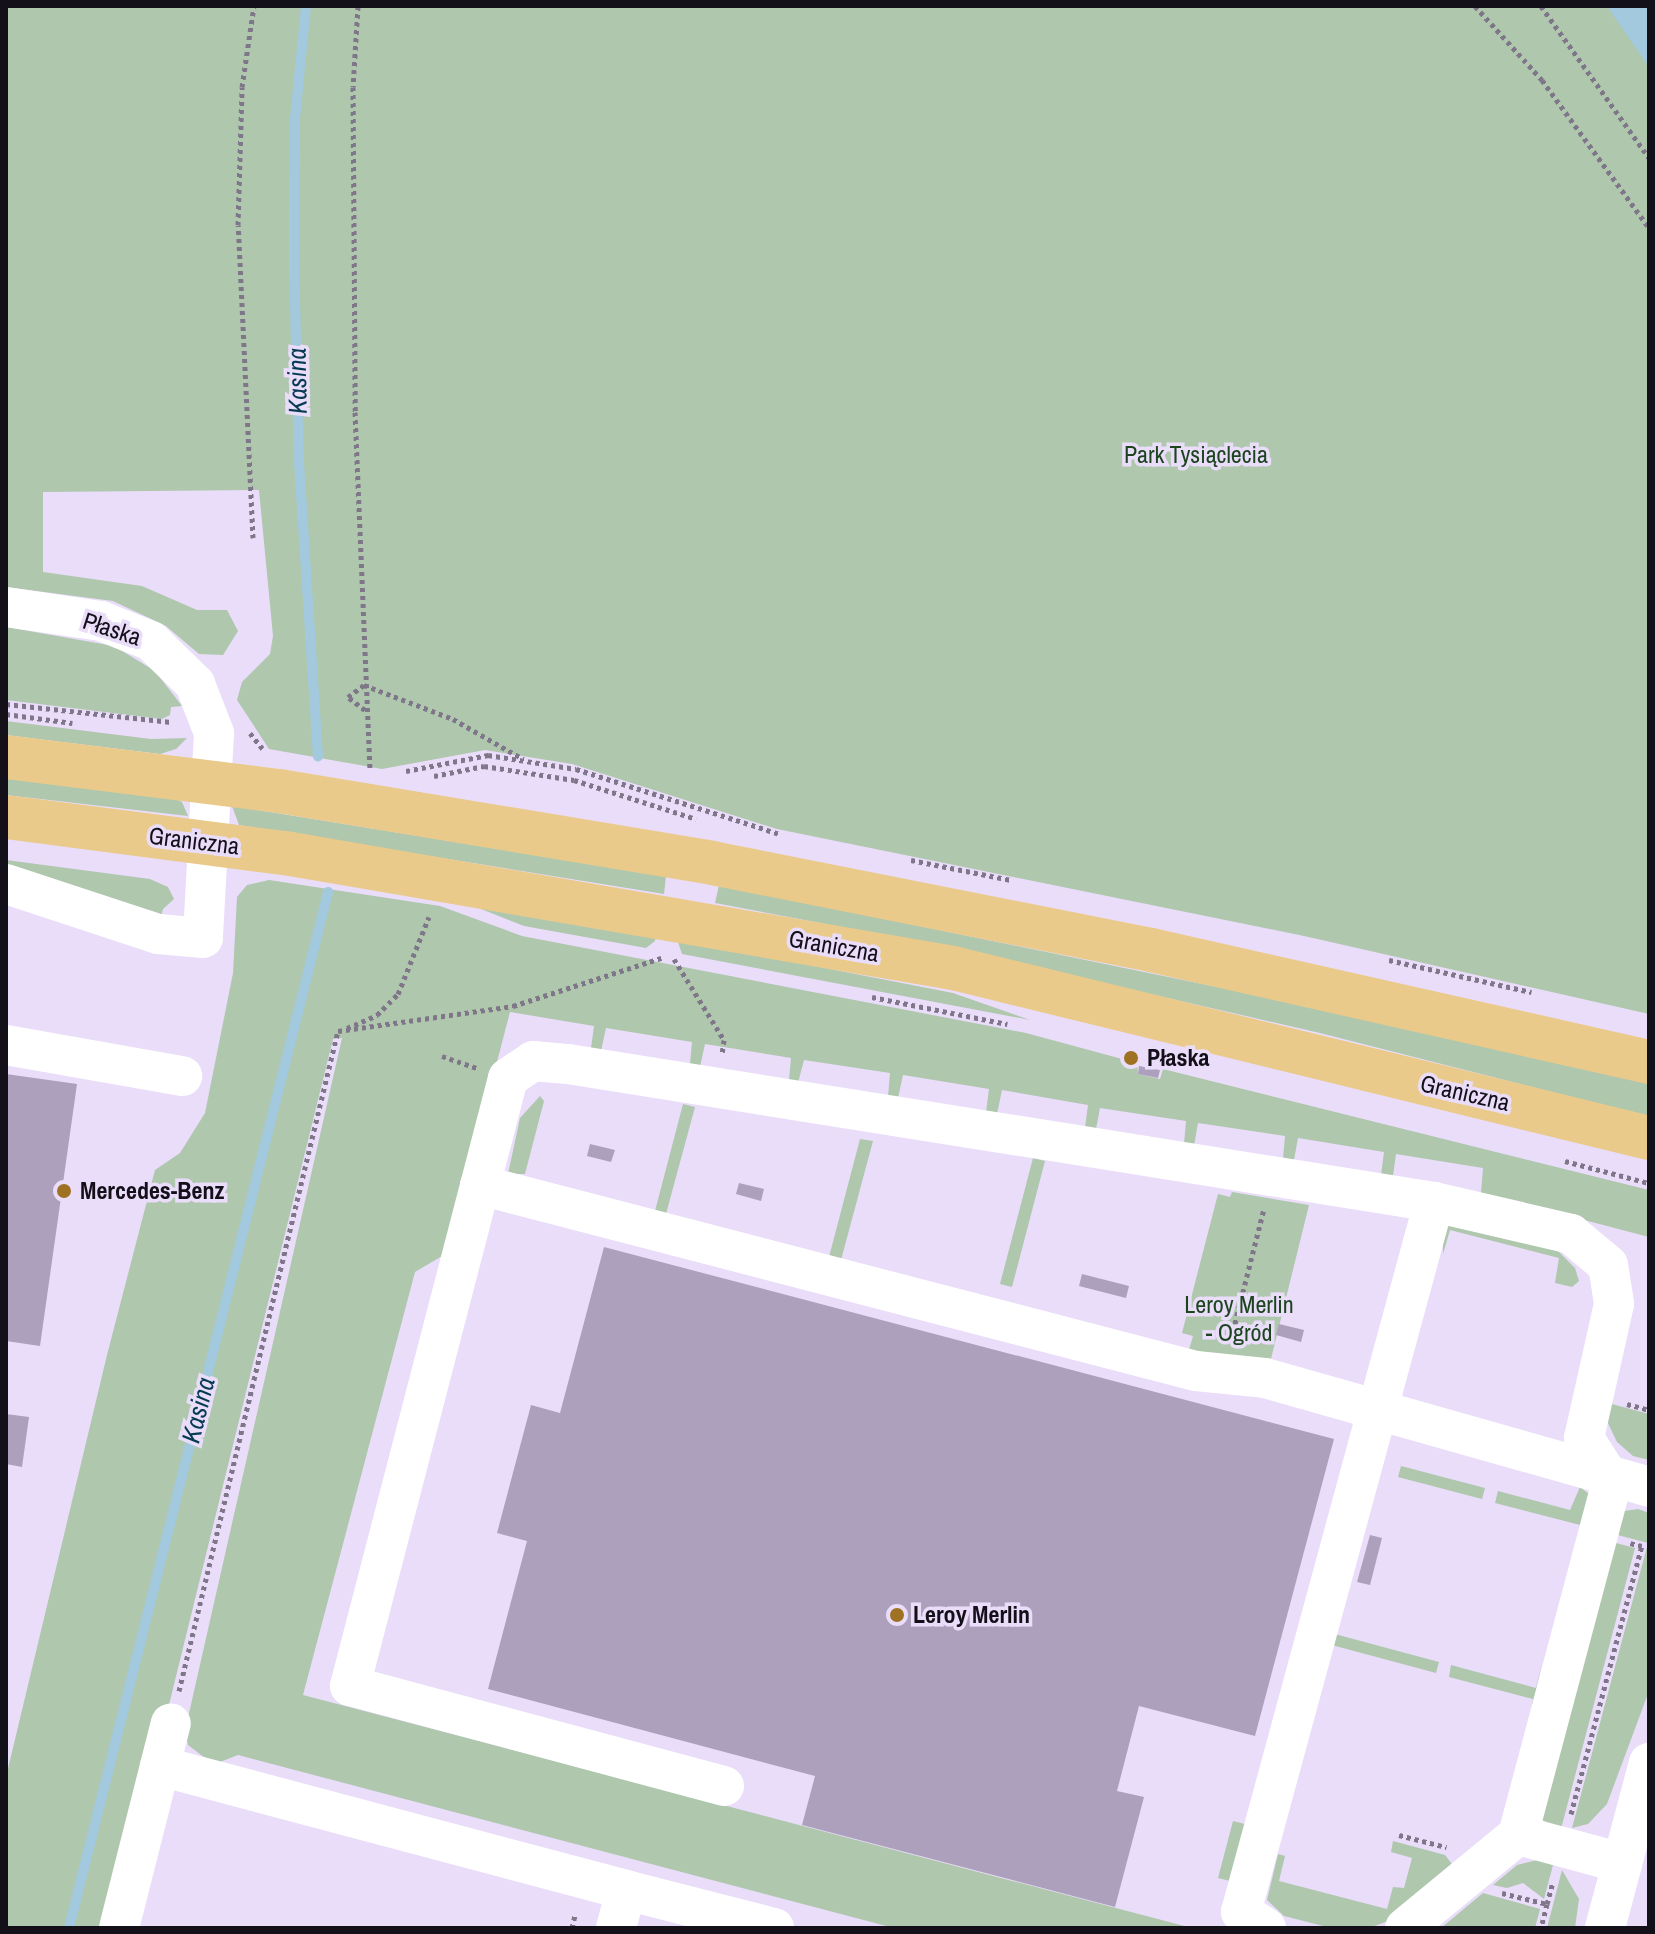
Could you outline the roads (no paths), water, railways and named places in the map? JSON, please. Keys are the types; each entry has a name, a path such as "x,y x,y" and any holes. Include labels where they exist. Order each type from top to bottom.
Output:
{"main road":[{"path":"6,757 213,781 374,783 712,863 956,911 1649,1062"},
{"name":"Graniczna","path":"6,817 206,841 953,968 1649,1138"}],"street":[{"name":"Płaska","path":"6,607 101,621 129,629 167,653 195,684 211,716 213,781 206,841 203,938 158,934 6,884"},
{"path":"6,1045 182,1076"},
{"path":"724,1786 350,1686 508,1078 533,1061 1434,1202 1571,1234 1608,1265 1614,1304 1584,1438 1623,1479"},
{"path":"480,1185 1196,1371 1265,1378 1376,1408 1399,1420 1623,1479"},
{"path":"1239,1914 1434,1202"},
{"path":"1405,1928 1518,1835 1598,1534 1623,1479"},
{"path":"119,1928 171,1723"},
{"path":"1605,1928 1649,1763"},
{"path":"160,1766 774,1928"},
{"path":"1518,1835 1622,1863"},
{"path":"616,1928 626,1890"}],"water":[{"path":"1607,6 1649,6 1649,67 1633,44"}],"waterway":[{"name":"Kasina","path":"306,6 295,118 294,261 299,463 318,756"},
{"name":"Kasina","path":"69,1928 328,892"}],"place":[{"name":"Płaska","path":"1131,1058"},
{"name":"Mercedes-Benz","path":"64,1191"},
{"name":"Leroy Merlin","path":"897,1615"}],"park label":[{"name":"Park Tysiąclecia","path":"1196,455"},
{"name":"Leroy Merlin - Ogród","path":"1239,1319"}]}
